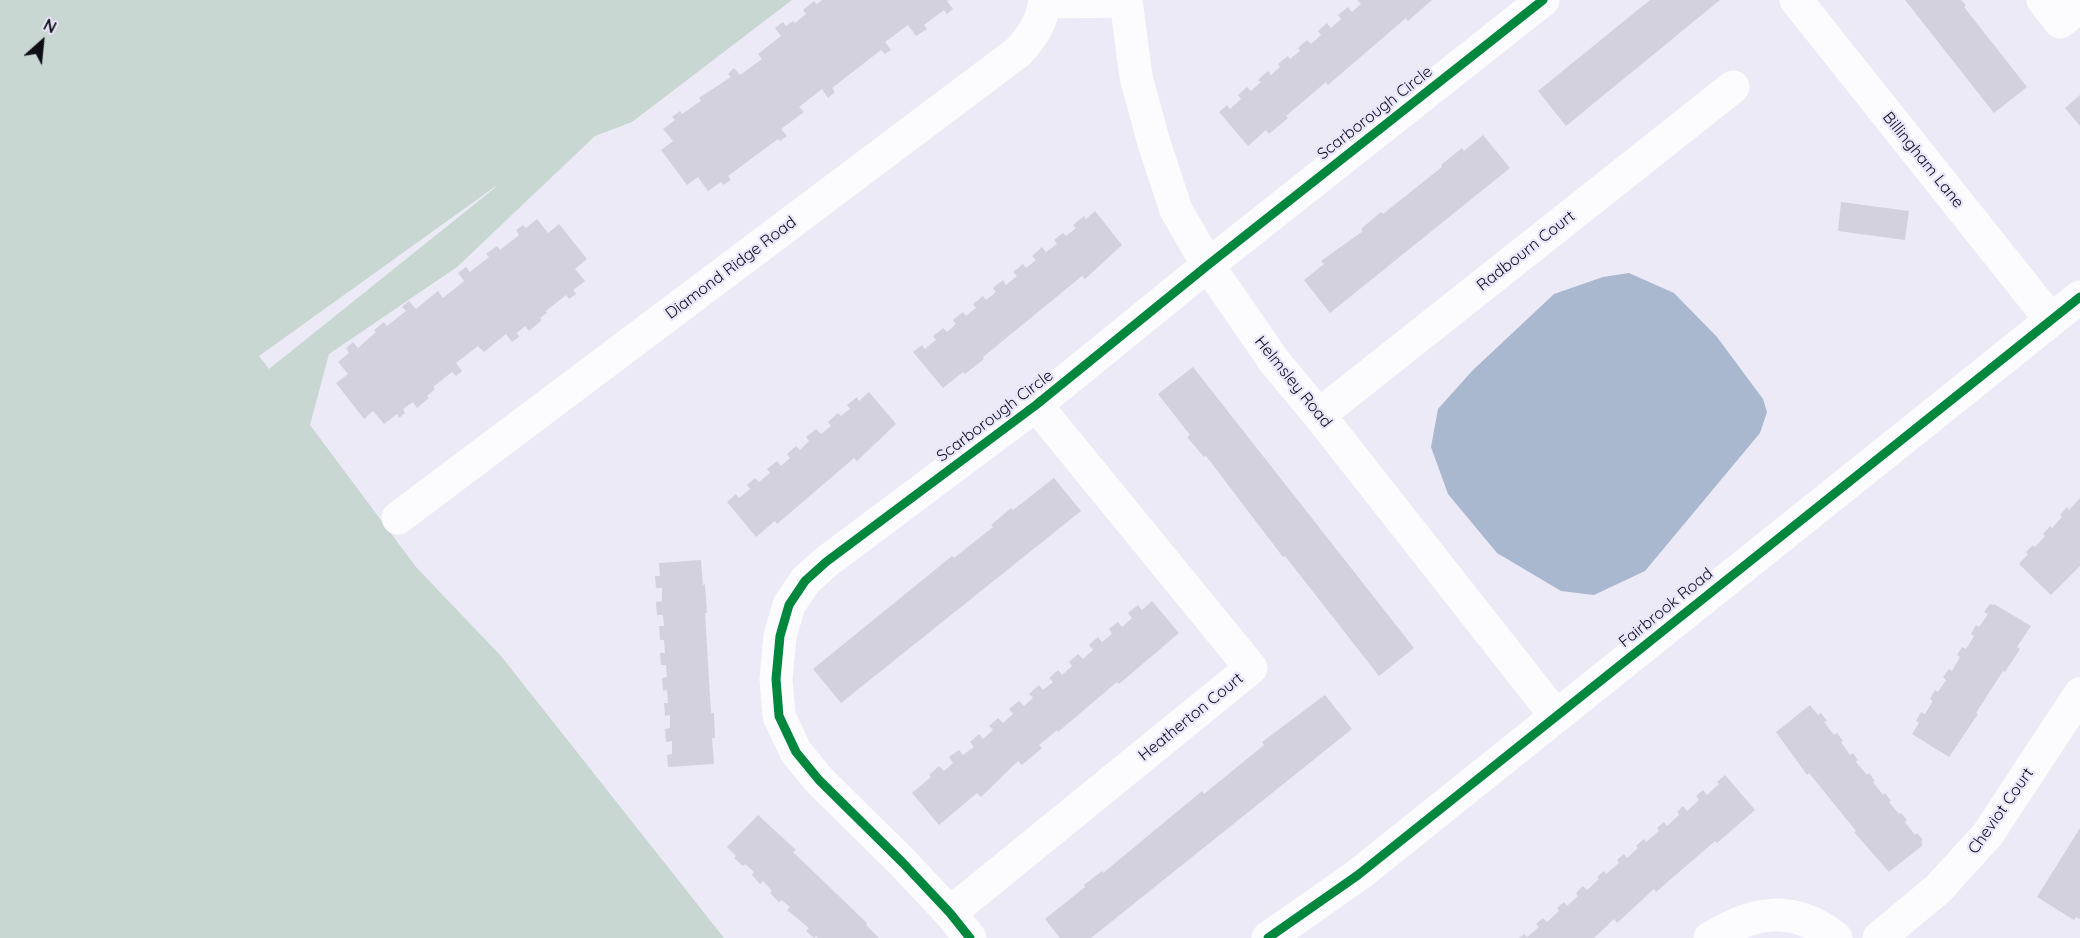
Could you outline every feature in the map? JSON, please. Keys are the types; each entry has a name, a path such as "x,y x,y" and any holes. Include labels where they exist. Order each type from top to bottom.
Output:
{"street":[{"name":"Helmsley Road","path":"1126,0 1136,77 1154,144 1176,210 1208,265 1274,361 1320,415 1556,716"},
{"name":"Diamond Ridge Road","path":"398,518 1018,51 1040,23 1045,1 1126,0"},
{"name":"Scarborough Circle","path":"960,926 819,780 796,752 779,716 776,679 780,636 789,605 805,581 826,562 1036,405 1208,265 1543,0"},
{"name":"Billingham Lane","path":"1796,0 2051,320"},
{"path":"2043,0 2060,22 2080,6"},
{"name":"Radbourn Court","path":"1320,415 1733,87"},
{"name":"Fairbrook Road","path":"1268,938 1358,875 2080,297"},
{"name":"Heatherton Court","path":"960,926 1251,668 1036,405"},
{"name":"Cheviot Court","path":"1879,938 1938,890 1982,841 2080,694"},
{"path":"1710,938 1746,919 1777,914 1808,921 1836,938"}],"shaded area":[{"path":"0,0 792,0 632,122 595,136 457,267 329,354 310,425 416,567 501,656 724,938 0,938","holes":["496,186 269,369 259,356"]}],"water":[{"path":"1629,273 1674,293 1717,337 1763,399 1767,412 1760,433 1645,571 1594,595 1561,591 1497,553 1448,494 1431,447 1438,409 1472,371 1554,294 1603,277"}],"building":[{"path":"822,0 949,0 947,1 953,9 947,14 944,10 924,25 927,29 916,36 908,25 885,42 891,50 885,54 881,50 832,88 835,92 828,98 822,89 799,107 804,112 781,129 787,136 780,141 778,139 728,176 731,180 723,185 721,182 708,191 698,177 687,185 661,150 673,141 663,129 675,120 672,117 680,111 682,114 701,101 699,98 731,77 728,74 734,68 740,75 762,59 758,54 781,36 775,28 783,22 786,26 793,21 795,23 806,14 803,10 814,1 817,4"},
{"path":"1357,0 1432,0 1408,21 1406,18 1328,85 1326,82 1286,116 1288,118 1269,134 1266,130 1248,146 1219,112 1227,105 1230,109 1241,99 1238,95 1247,87 1251,91 1268,71 1271,75 1280,67 1278,64 1288,56 1290,59 1300,51 1298,48 1307,40 1311,44 1321,35 1318,31 1327,23 1331,28 1341,19 1338,15 1348,7 1352,12 1361,4"},
{"path":"1650,0 1720,0 1566,126 1538,91"},
{"path":"1905,0 1961,0 1966,5 1964,7 2027,87 1994,113"},
{"path":"2080,95 2080,126 2065,108"},
{"path":"1483,135 1510,168 1330,313 1304,280 1324,264 1321,261 1363,231 1361,229 1381,212 1383,214 1462,148 1464,151"},
{"path":"1841,202 1909,211 1905,240 1838,231"},
{"path":"1095,211 1122,245 1085,279 1082,276 983,357 984,359 943,388 913,352 922,345 925,349 936,340 933,336 943,328 947,332 956,324 953,320 963,312 966,316 976,308 973,304 983,296 986,300 996,292 993,288 1003,280 1006,285 1017,276 1013,272 1023,264 1026,268 1036,260 1032,256 1042,247 1046,252 1057,244 1054,240 1063,233 1066,236 1076,228 1073,225 1084,216 1086,219"},
{"path":"537,219 548,233 559,224 587,259 575,269 585,281 573,290 576,294 569,299 566,295 546,311 547,313 540,318 542,320 529,331 525,326 517,333 519,337 512,342 506,334 484,352 478,346 456,363 462,371 456,376 452,372 433,387 435,389 427,396 429,398 417,408 413,402 403,409 405,413 399,418 397,414 384,424 373,411 364,419 336,383 348,374 338,362 349,353 346,348 353,342 358,348 384,322 387,326 406,311 402,307 409,301 416,309 438,291 443,298 464,281 458,273 466,267 470,272 489,257 486,254 497,246 500,250 519,235 516,230 523,225 526,228"},
{"path":"1193,367 1414,648 1379,676 1285,556 1283,557 1206,456 1204,457 1187,437 1190,435 1158,394"},
{"path":"869,392 896,424 857,461 854,458 777,524 775,521 756,537 727,502 736,494 739,498 750,489 747,485 755,478 759,482 770,473 767,469 777,461 781,466 790,458 787,454 796,446 800,450 809,441 806,437 816,429 821,434 831,426 828,422 838,413 841,416 850,409 847,405 857,397 859,401"},
{"path":"1054,478 1081,511 841,703 813,669 952,556 954,558 993,527 991,525 1011,508 1013,510"},
{"path":"2080,498 2080,566 2051,595 2019,564 2028,554 2026,552 2033,545 2035,547 2050,526 2052,528 2062,517 2060,515 2067,507 2069,510"},
{"path":"701,560 707,613 705,613 711,713 714,713 715,738 712,738 714,764 668,767 667,755 672,754 672,741 666,742 665,729 670,728 670,715 665,716 664,703 668,703 667,690 663,691 662,678 667,677 666,665 661,665 660,653 665,653 664,640 660,640 659,626 664,626 663,615 657,615 656,602 662,601 662,588 656,588 655,576 660,576 659,563"},
{"path":"1152,601 1179,633 1119,684 1117,682 1058,732 1057,730 1039,745 1042,748 1022,765 1018,761 981,797 977,793 939,825 912,793 931,777 929,775 939,766 944,771 953,763 949,757 959,750 963,755 974,747 970,742 979,734 983,739 993,730 989,726 998,718 1003,723 1013,714 1009,709 1019,701 1024,706 1033,698 1029,694 1039,685 1043,690 1053,682 1049,678 1058,670 1062,675 1072,666 1069,662 1078,654 1083,659 1093,650 1089,645 1098,637 1102,642 1112,634 1109,629 1118,622 1122,627 1132,618 1128,613 1138,605 1142,610"},
{"path":"1990,604 1994,604 2031,626 2017,647 2020,649 2005,672 2003,671 1949,757 1912,734 1919,723 1916,721 1921,712 1925,714 1933,701 1930,699 1935,690 1938,692 1946,680 1943,677 1949,669 1952,671 1960,657 1957,655 1962,647 1966,649 1974,636 1971,634 1976,625 1979,627 1988,614 1984,612"},
{"path":"1325,695 1352,729 1091,938 1060,938 1045,919 1202,791 1204,794 1264,745 1262,742"},
{"path":"1810,705 1818,715 1821,713 1827,721 1824,722 1834,735 1837,733 1850,755 1853,753 1858,760 1856,762 1867,775 1869,773 1883,795 1885,793 1891,801 1889,802 1907,820 1905,822 1915,835 1917,833 1923,840 1921,842 1923,845 1889,872 1854,832 1856,831 1809,773 1807,775 1776,732"},
{"path":"1725,775 1755,810 1656,892 1654,889 1617,923 1614,919 1594,938 1519,938 1524,934 1527,937 1539,927 1536,924 1543,918 1547,922 1559,911 1557,908 1564,902 1567,906 1578,896 1576,893 1583,886 1587,890 1604,871 1606,874 1619,863 1617,860 1624,854 1627,858 1644,839 1646,842 1659,831 1657,828 1664,822 1667,826 1679,815 1677,812 1683,806 1687,811 1699,800 1696,796 1703,790 1707,795"},
{"path":"758,815 796,850 793,852 867,923 866,925 879,938 818,938 816,936 814,938 806,931 809,928 787,910 790,907 782,900 779,902 763,881 760,884 752,875 754,872 734,858 736,856 727,847"},
{"path":"2080,828 2080,917 2074,920 2037,897"}],"cycle path":[{"path":"970,938 950,913 819,780 796,752 779,716 776,679 780,636 789,605 805,581 826,562 1036,405 1208,265 1543,0"},
{"path":"1268,938 1358,875 2080,297"}]}
